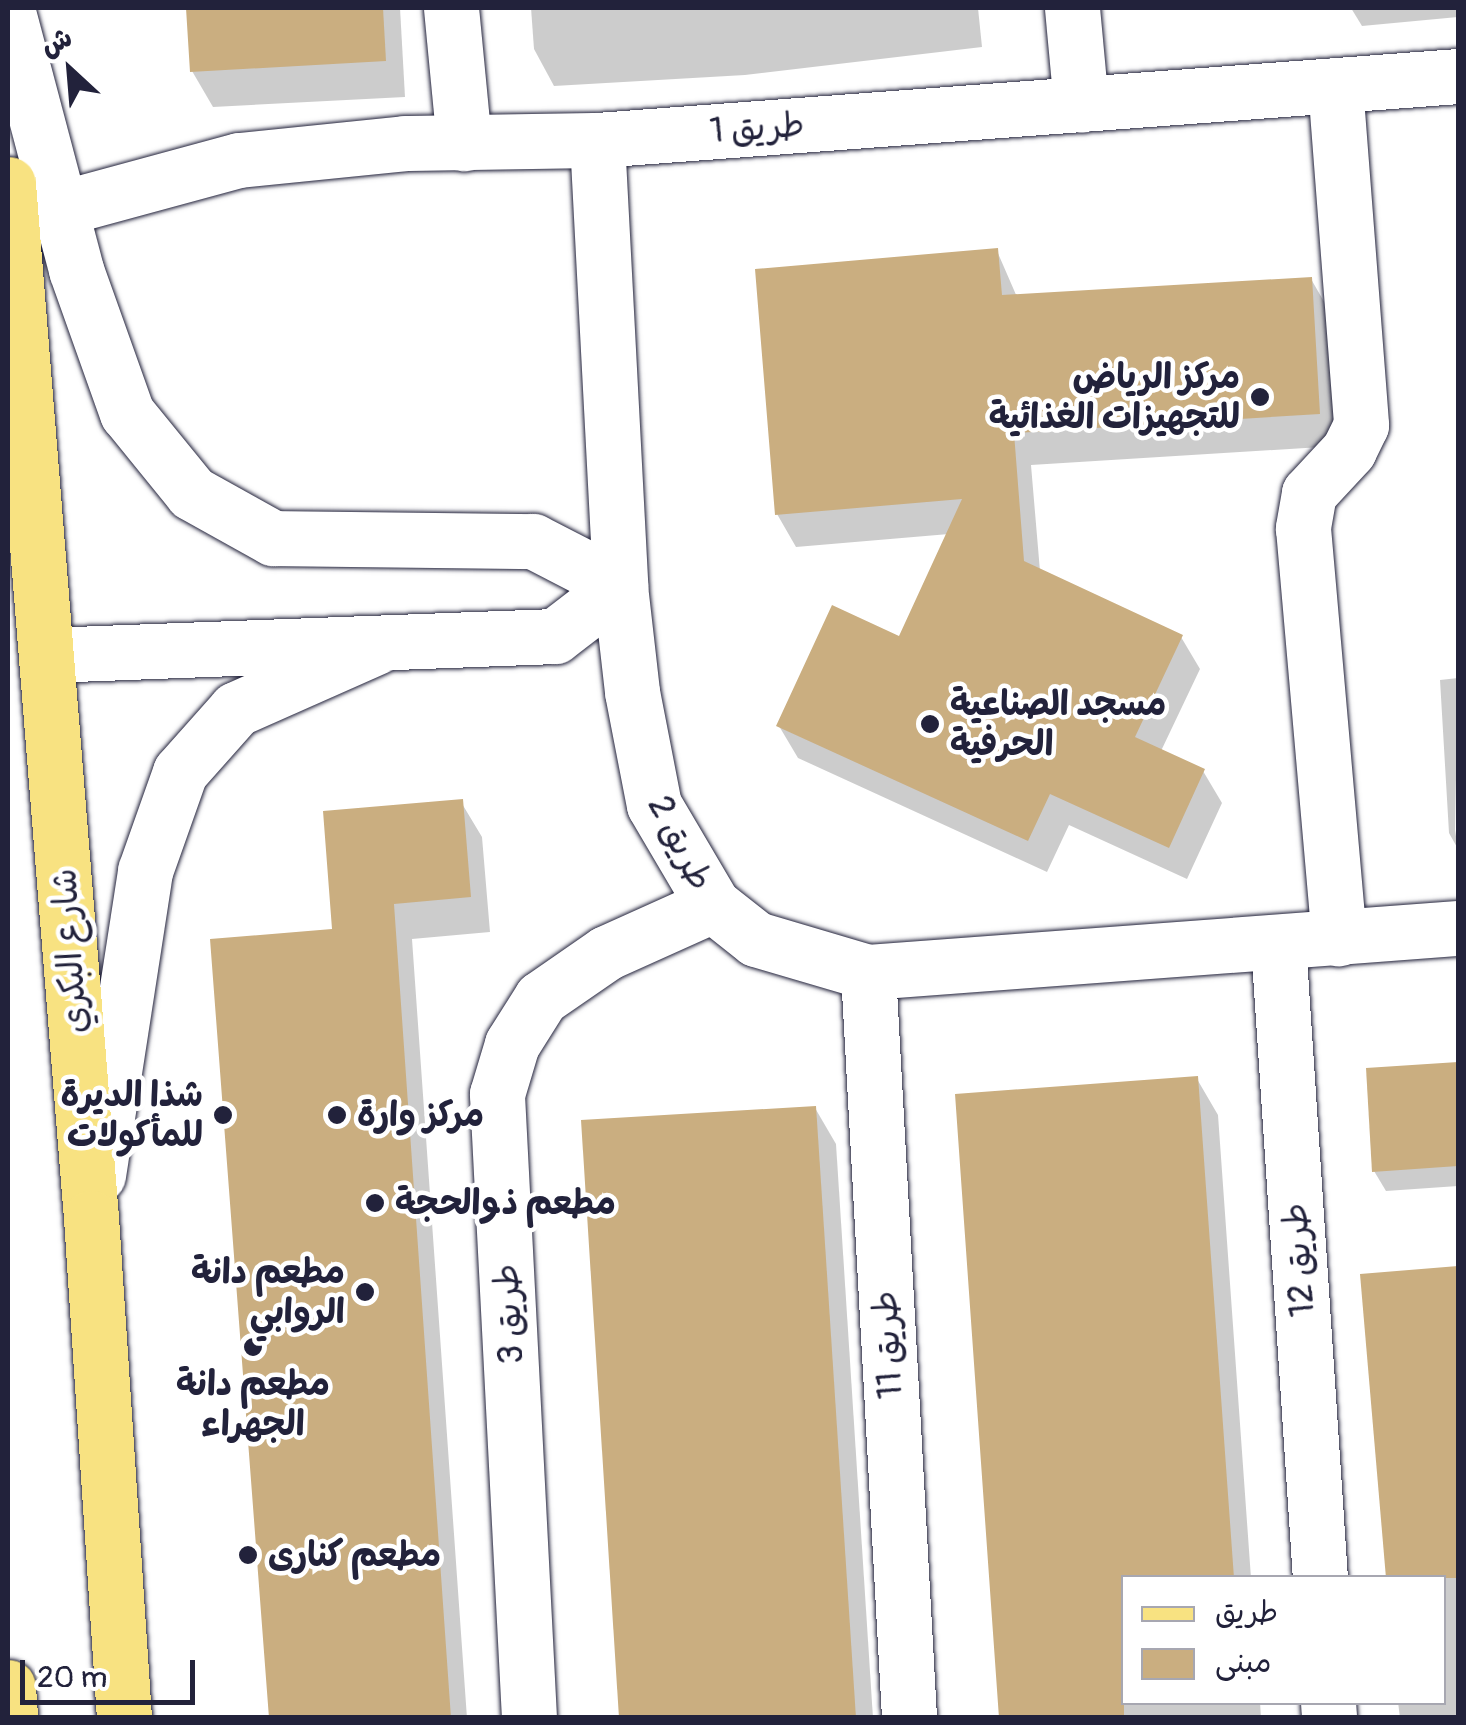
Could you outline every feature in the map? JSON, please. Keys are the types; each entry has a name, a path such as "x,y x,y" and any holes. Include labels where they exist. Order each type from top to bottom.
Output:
{"main road":[{"name":"شارع البكري","path":"8,184 27,645 91,1218 124,1718"},
{"path":"8,1687 10,1718"}],"street":[{"path":"451,8 464,143"},
{"path":"1072,8 1081,105"},
{"path":"8,12 62,208 127,414 192,493 273,538 533,540 620,586 555,636 376,647 27,645"},
{"name":"طريق 1","path":"62,208 240,160 464,143 598,140 1458,76"},
{"path":"1335,85 1362,426 1309,493 1303,528 1338,938"},
{"name":"طريق 2","path":"598,140 620,586 654,805 713,905 756,939 868,972 1458,928"},
{"path":"91,1218 145,870 180,772 236,709 376,647"},
{"name":"طريق 3","path":"529,1718 497,1094 512,1044 541,998 606,952 713,905"},
{"name":"طريق 12","path":"1278,943 1320,1575"},
{"name":"طريق 11","path":"868,972 908,1718"}],"building":[{"path":"186,8 383,8 386,61 190,72"},
{"path":"998,248 1002,295 1312,277 1320,414 1014,433 1024,561 1183,635 1135,737 1205,769 1169,848 1050,794 1028,841 776,726 832,605 899,636 962,499 775,515 755,269"},
{"path":"463,799 471,897 394,904 451,1718 269,1718 210,939 332,929 323,811"},
{"path":"1458,1062 1458,1166 1372,1172 1366,1068"},
{"path":"1198,1076 1234,1575 1121,1575 1124,1718 999,1718 955,1094"},
{"path":"816,1106 856,1718 619,1718 581,1120"},
{"path":"1458,1266 1458,1578 1386,1575 1360,1274"}],"place":[{"name":"مركز الرياض للتجهيزات الغذائية","path":"1260,397"},
{"name":"مسجد الصناعية الحرفية","path":"930,724"},
{"name":"شذا الديرة للمأكولات","path":"223,1115"},
{"name":"مركز وارة","path":"337,1115"},
{"name":"مطعم ذوالحجة","path":"375,1203"},
{"name":"مطعم دانة الروابي","path":"365,1292"},
{"name":"مطعم دانة الجهراء","path":"253,1347"},
{"name":"مطعم كنارى","path":"248,1555"}]}
